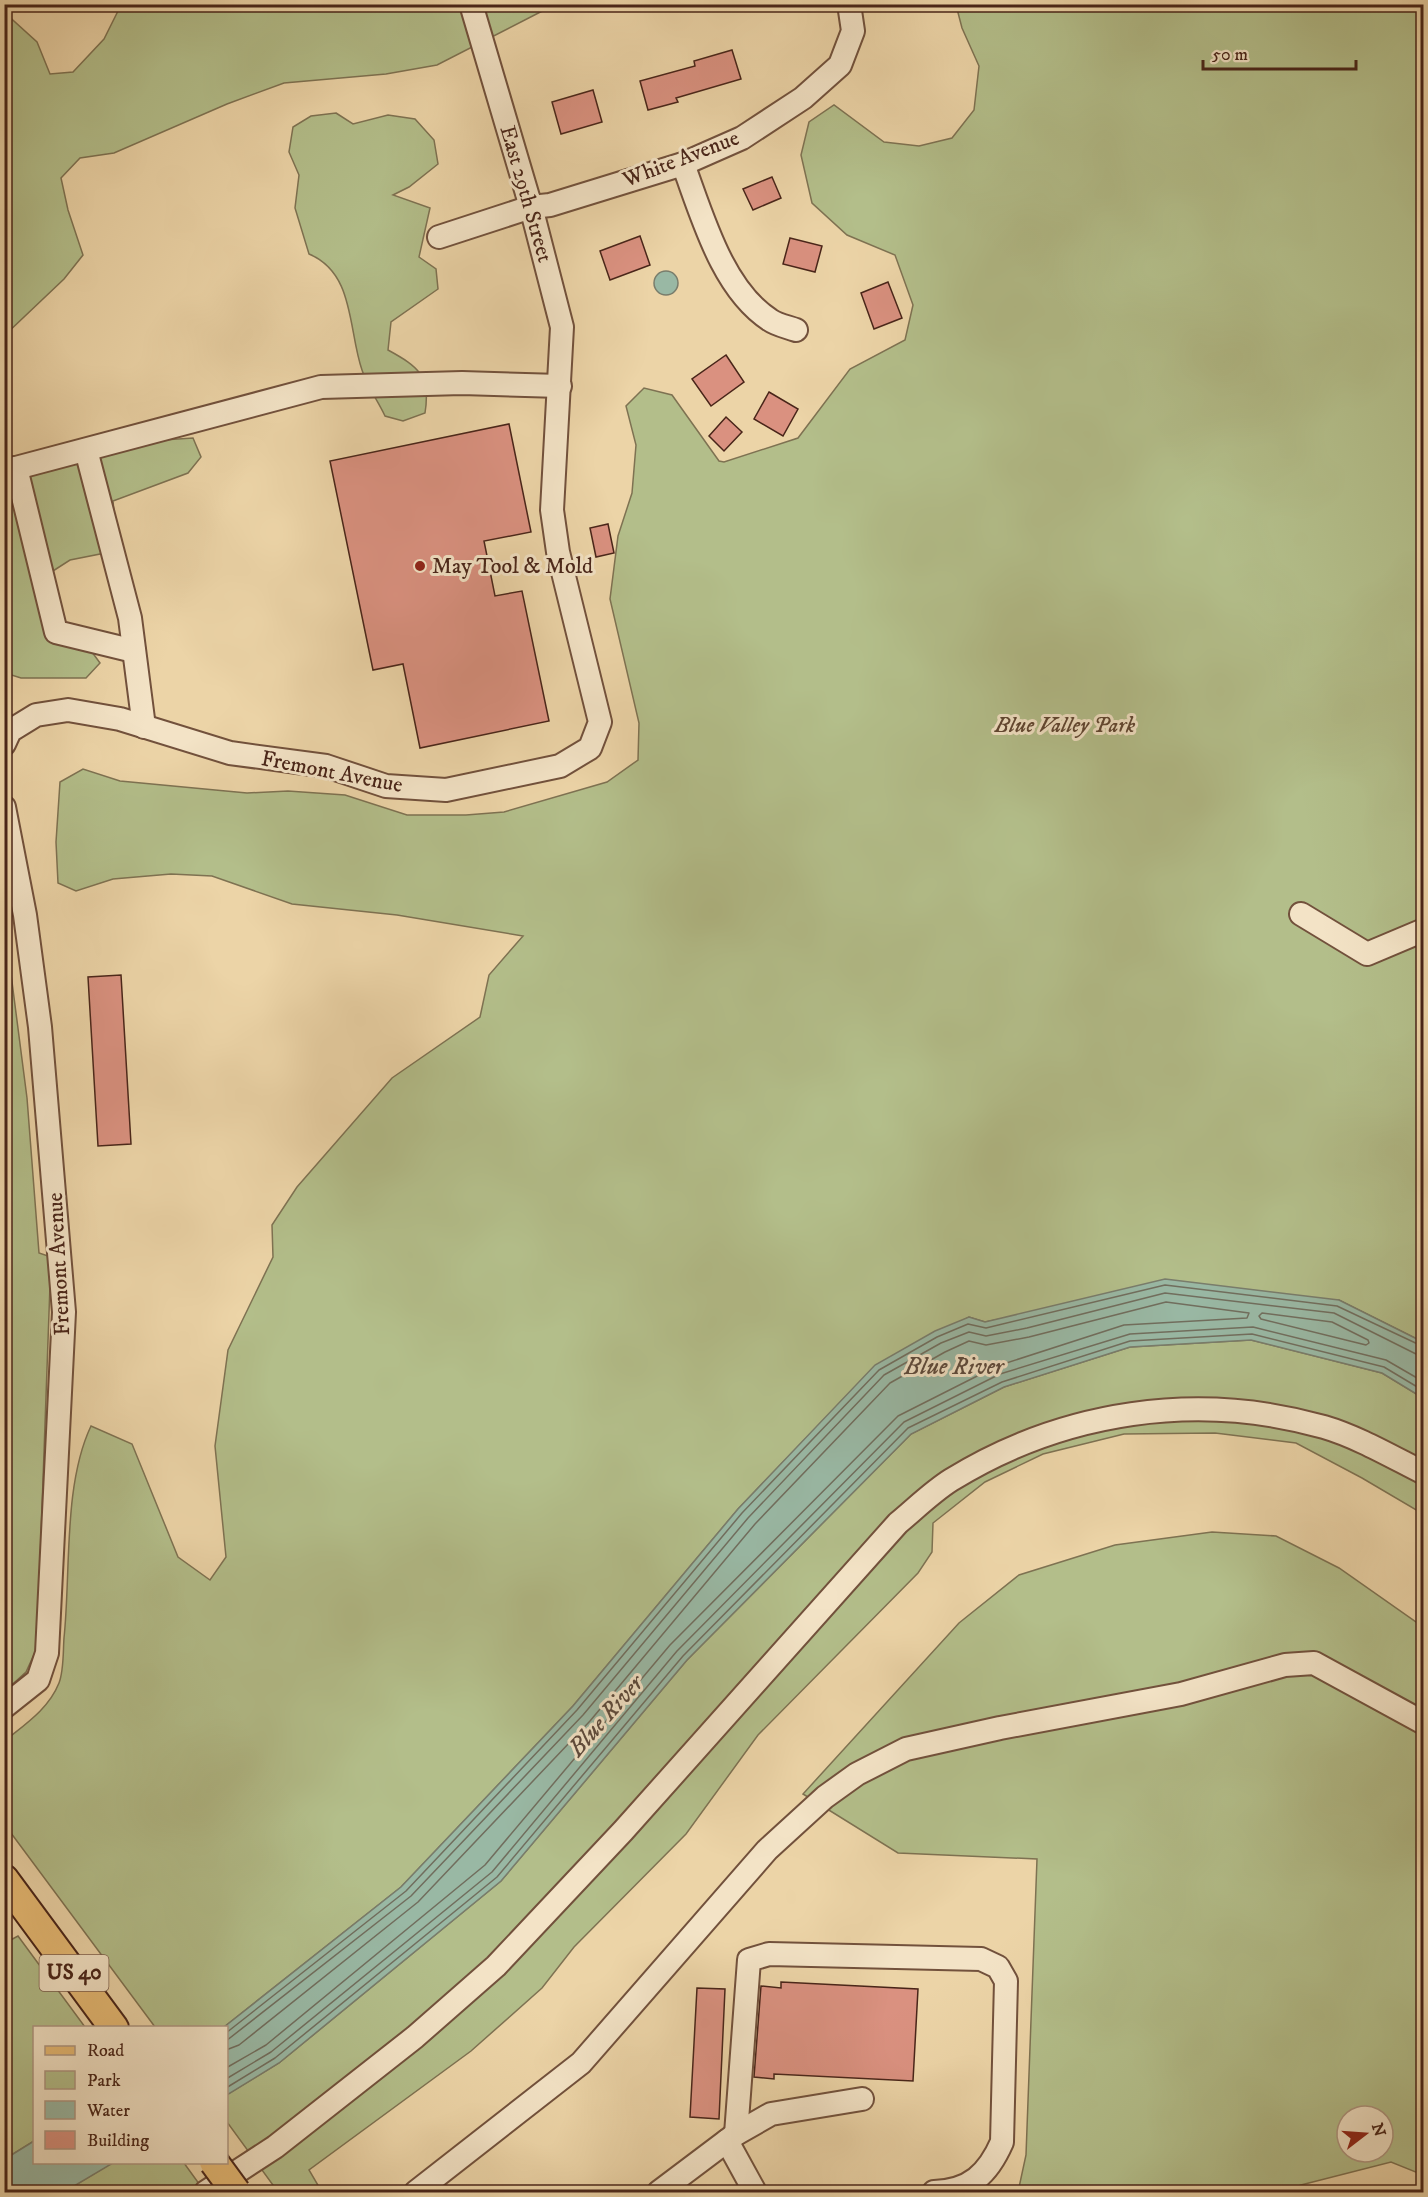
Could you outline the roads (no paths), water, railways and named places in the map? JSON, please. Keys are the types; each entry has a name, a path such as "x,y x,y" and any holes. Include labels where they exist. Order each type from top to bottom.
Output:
{"main road":[{"name":"US 40","path":"4,1879 113,2026"},
{"path":"215,2164 236,2193"}],"street":[{"name":"East 29th Street","path":"471,4 531,207 562,327 560,386"},
{"name":"White Avenue","path":"439,237 531,207 550,205 683,164 742,138 802,98 840,65 853,31 851,14"},
{"path":"683,164 714,246 729,273 752,304 771,321 796,330"},
{"path":"134,651 56,632 10,472 321,387 462,383 560,386"},
{"name":"Fremont Avenue","path":"4,744 10,730 36,715 68,710 144,727 230,753 326,766 386,786 446,790 560,766 590,748 600,722 558,552 552,510 560,386"},
{"path":"86,450 130,618 144,727"},
{"name":"Fremont Avenue","path":"4,807 25,915 40,1027 64,1312 47,1653 38,1680 4,1707"},
{"path":"1301,914 1366,954 1424,930"},
{"path":"206,2193 275,2147 415,2037 496,1966 623,1831 898,1523 950,1480 1050,1431 1117,1415 1186,1408 1261,1413 1326,1428 1424,1473"},
{"path":"416,2193 580,2063 767,1850 825,1797 857,1774 906,1749 1181,1694 1285,1665 1314,1663 1424,1723"},
{"path":"755,2193 731,2138 749,1960 769,1954 981,1959 998,1967 1006,1981 1002,2142 993,2163 978,2180 963,2188 934,2193"},
{"path":"660,2193 731,2138 771,2114 862,2099"}],"water":[{"path":"666,271 674,275 678,283 674,291 666,295 658,291 654,283 658,275"},
{"name":"Blue River","path":"1165,1279 1339,1300 1423,1342 1423,1398 1382,1373 1251,1340 1130,1347 1004,1387 911,1434 687,1660 501,1881 279,2063 228,2094 228,2026 225,2026 401,1887 573,1706 738,1509 875,1365 935,1331 969,1317 985,1322"},
{"path":"33,2142 33,2164 111,2164 64,2192 5,2192 5,2159"}],"place":[{"name":"May Tool & Mold","path":"420,566"}],"park label":[{"name":"Blue Valley Park","path":"1065,725"}]}
